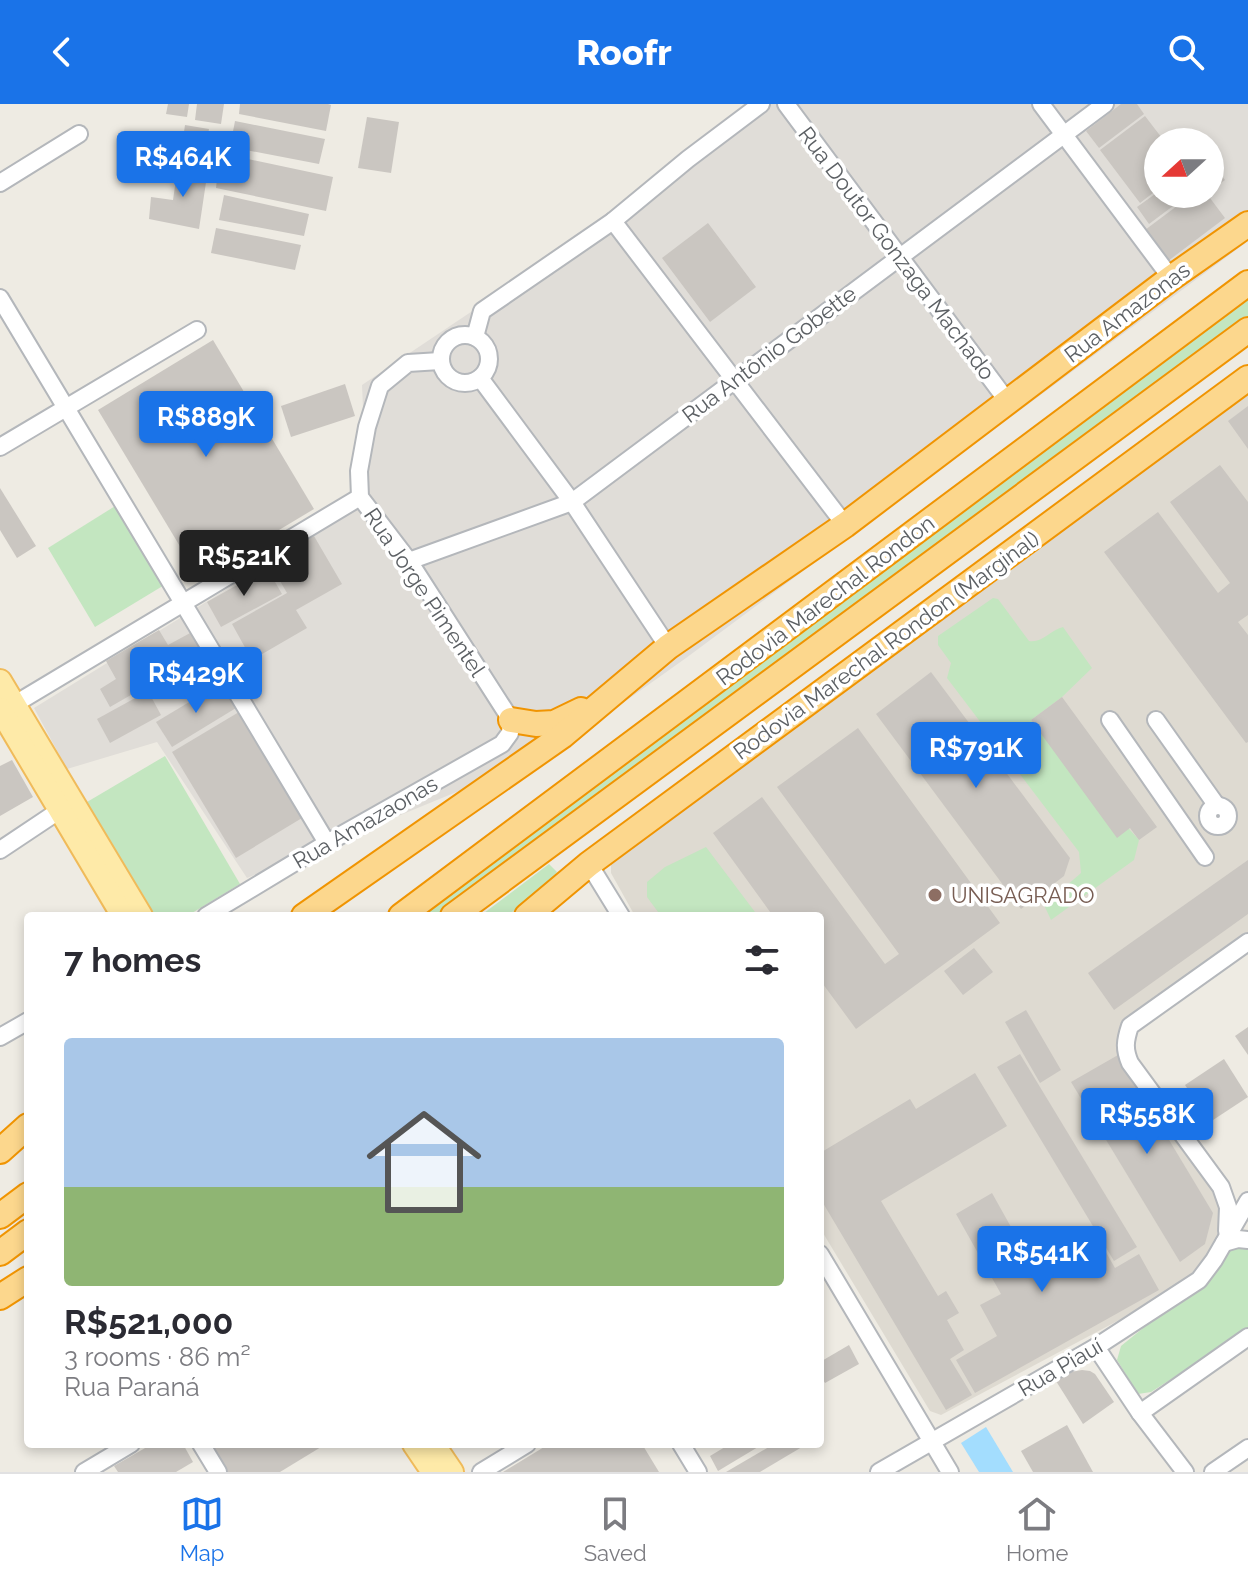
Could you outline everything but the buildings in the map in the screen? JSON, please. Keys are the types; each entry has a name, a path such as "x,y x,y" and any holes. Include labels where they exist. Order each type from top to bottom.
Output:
{"highway":[{"name":"Rua Amazonas","path":"1008,402 1171,278 1248,224"},
{"name":"Rodovia Marechal Rondon","path":"406,912 1248,283"},
{"name":"Rodovia Marechal Rondon","path":"458,912 1248,330"},
{"name":"Rodovia Marechal Rondon (Marginal)","path":"532,912 589,864 1248,378"},
{"path":"310,912 562,736 668,647 845,525 1008,402"},
{"path":"511,720 554,723 608,698"},
{"path":"0,1151 24,1130"},
{"path":"0,1216 24,1198"},
{"path":"0,1253 24,1235"},
{"path":"0,1297 24,1282"}],"main road":[{"path":"0,681 4,709 121,912"},
{"path":"4,709 138,912"},
{"path":"417,1448 433,1472"},
{"path":"436,1448 452,1472"}],"street":[{"path":"475,337 482,311 613,221 761,104"},
{"name":"Rua Doutor Gonzaga Machado","path":"786,104 1008,402"},
{"path":"1041,104 1171,278"},
{"name":"Rua Antônio Gobette","path":"409,561 572,502 1105,104"},
{"path":"0,183 79,134"},
{"path":"613,221 845,525"},
{"path":"0,298 327,843"},
{"path":"0,447 197,330"},
{"path":"458,336 475,337 484,344 489,354 487,369 480,378 470,383 454,381 442,369 440,361 444,345 458,336"},
{"name":"Rua Jorge Pimentel","path":"440,361 408,363 380,386 367,427 359,471 360,497 409,561 511,720"},
{"path":"480,378 572,502 668,647"},
{"path":"4,709 360,497"},
{"name":"Rua Amazaonas","path":"213,912 502,744 510,733 511,720"},
{"path":"1110,720 1205,857"},
{"path":"1156,720 1217,806"},
{"path":"0,850 60,810"},
{"path":"589,864 615,912"},
{"path":"1248,942 1130,1026 1125,1041 1130,1063 1221,1187 1228,1207 1224,1243 1248,1240"},
{"path":"0,1037 24,1023"},
{"path":"1221,1187 1248,1193"},
{"name":"Rua Piauí","path":"879,1472 1096,1347 1199,1280 1248,1201"},
{"path":"824,1264 950,1472"},
{"path":"1140,1413 1248,1337"},
{"path":"1096,1347 1140,1413 1185,1472"},
{"path":"84,1472 124,1448"},
{"path":"203,1448 218,1472"},
{"path":"481,1472 520,1448"},
{"path":"683,1448 698,1472"},
{"path":"1213,1472 1248,1448"}],"shaded area":[{"path":"747,104 1248,104 1248,241 686,658 554,752 247,878 157,742 67,769 34,708 367,499 362,385 581,238"},
{"name":"UNISAGRADO","path":"1248,387 1248,933 1125,1024 1123,1054 1232,1208 1224,1240 1198,1278 941,1415 930,1411 824,1235 824,912 633,912 611,873 611,863"}],"green space":[{"path":"1248,293 1248,317 445,912 412,912"},
{"path":"120,503 166,584 95,627 48,548"},
{"path":"993,598 998,599 1029,641 1038,640 1063,627 1092,668 1062,697 1031,720 1139,840 1134,860 1051,920 1044,905 1081,873 1079,852 947,678 951,663 938,645 938,636"},
{"path":"165,756 240,884 194,912 151,912 87,802"},
{"path":"706,847 755,912 658,912 647,897 647,882 665,867"},
{"path":"549,864 557,872 551,882 512,912 485,912"},
{"path":"1248,1245 1248,1330 1151,1392 1138,1394 1117,1360 1121,1346 1200,1282 1231,1247"}],"water":[{"path":"986,1427 1013,1472 979,1472 961,1443"}],"place":[{"name":"UNISAGRADO","path":"935,895"}]}
